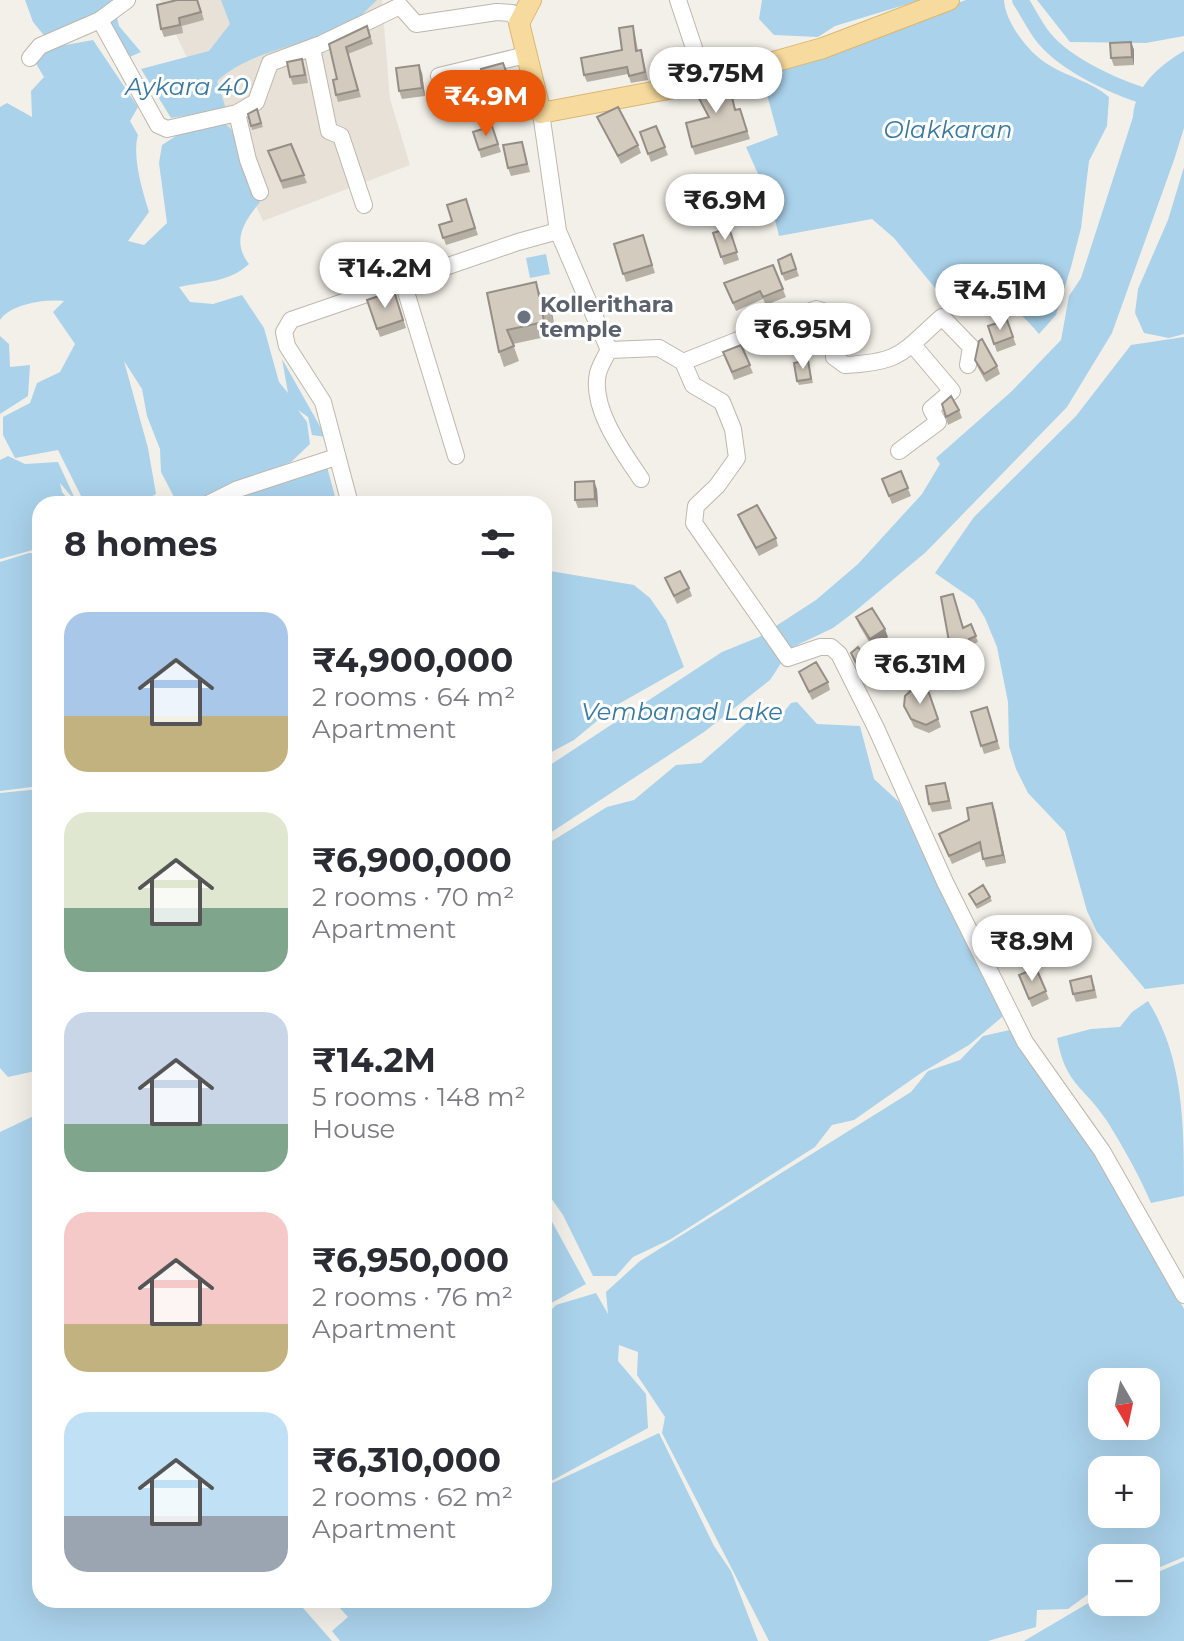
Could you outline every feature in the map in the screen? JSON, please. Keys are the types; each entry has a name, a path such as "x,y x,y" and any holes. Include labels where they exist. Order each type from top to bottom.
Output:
{"main road":[{"path":"531,0 519,23 541,113 705,81 823,48 949,0"}],"street":[{"path":"30,58 40,46 104,17 127,0"},
{"path":"678,0 705,81"},
{"path":"104,17 162,128 237,113 256,102 270,63 312,48 400,6 416,24 497,12 512,13 519,23"},
{"path":"312,48 329,131 341,136 364,205"},
{"path":"439,76 526,55"},
{"path":"237,113 245,151 260,192"},
{"path":"541,113 558,231 609,350 597,375 611,438 641,479"},
{"path":"348,496 323,402 287,346 284,332 291,320 558,231"},
{"path":"403,282 456,456"},
{"path":"683,362 816,309 826,312 834,335 834,357 845,365 883,363 913,345 942,317 971,347 968,365"},
{"path":"899,451 938,422 931,409 952,391 913,345"},
{"path":"609,350 659,348 683,362 693,385 722,402 733,429 737,458 717,486 696,506 694,523 720,555 764,627 788,658 820,647 831,647 839,654 945,882 1025,1042 1102,1151 1184,1295"},
{"path":"224,496 336,457"}],"shaded area":[{"path":"160,0 382,0 390,99 410,165 263,221"}],"water":[{"path":"25,0 113,0 119,26 141,52 125,59 108,21 47,39 33,22"},
{"name":"Aykara 40","path":"221,0 377,0 356,19 337,30 265,54 232,70 217,81 226,109 171,118 141,69 209,51 230,24"},
{"path":"762,0 921,0 835,26 818,37 774,35 759,19"},
{"name":"Olakkaran","path":"966,0 1004,0 1005,9 1019,37 1041,60 1109,97 1107,126 1089,161 1081,228 1071,267 1056,315 1039,334 1015,309 1000,299 984,295 940,294 894,238 872,219 779,236 771,203 746,147 778,135 763,80 800,59"},
{"path":"1037,0 1184,0 1184,36 1146,43 1070,42"},
{"path":"93,40 138,107 130,121 138,135 137,163 149,212 128,241 144,245 167,223 159,163 162,145 179,134 222,121 237,135 260,202 245,224 240,240 249,264 225,278 179,287 190,302 213,304 242,295 264,328 279,382 288,393 282,359 326,437 312,435 308,417 298,410 307,422 310,444 291,462 235,483 326,463 335,496 226,496 232,485 212,496 173,496 161,472 160,449 147,416 142,389 124,361 148,448 156,494 81,496 58,450 15,458 3,435 3,417 30,403 37,383 60,372 75,344 53,312 64,301 29,304 12,310 0,320 0,107 7,103 32,117 31,91 44,77 35,62 49,48"},
{"name":"Vembanad Lake","path":"1184,51 1184,128 1112,333 1067,407 926,552 853,613 833,628 791,648 770,680 704,732 552,832 552,764 722,652 759,637 816,600 858,564 922,494 940,464 936,458 1012,391 1061,340 1069,296 1081,278 1138,96 1143,86 1166,63"},
{"path":"1184,167 1184,334 1169,338 1144,333 1135,313 1138,289 1168,220"},
{"path":"546,254 550,274 530,278 526,258"},
{"path":"0,336 9,344 10,367 30,365 28,396 0,414"},
{"path":"1184,337 1184,984 1145,989 1097,932 1087,911 1065,832 1028,793 1016,769 1009,746 1008,702 997,647 985,618 974,600 935,573 974,517 1076,416 1131,345"},
{"path":"8,456 25,464 58,462 74,496 60,483 65,496 32,496 32,550 0,559 0,460"},
{"path":"32,553 32,787 0,791 0,562"},
{"path":"552,571 634,585 650,598 666,621 684,667 615,706 574,740 552,752"},
{"path":"797,702 817,724 860,726 874,779 899,802 933,875 944,885 1008,1012 969,1045 921,1073 854,1120 832,1125 815,1147 671,1239 633,1257 616,1276 593,1276 552,1199 552,841 607,807 634,800 676,765 701,763 751,719 780,717 791,703"},
{"path":"32,790 32,1072 8,1077 0,1068 0,793"},
{"path":"1148,1001 1160,1023 1175,1069 1180,1094 1184,1170 1184,1196 1151,1203 1107,1121 1070,1076 1057,1038 1091,1029 1120,1027 1132,1012"},
{"path":"1014,1029 1092,1146 1184,1309 1184,1557 1160,1567 1160,1544 1088,1544 1088,1594 1068,1609 1037,1610 1036,1627 988,1641 769,1641 662,1433 665,1417 637,1375 638,1352 619,1345 618,1361 646,1394 648,1428 552,1481 552,1309 596,1293 608,1314 606,1292 640,1261 911,1092 928,1071 960,1060 983,1036"},
{"path":"32,1117 32,1608 303,1608 332,1641 0,1641 0,1132"},
{"path":"552,1222 586,1284 552,1303"},
{"path":"659,1433 714,1546 731,1571 758,1641 340,1641 332,1631 348,1617 340,1608 552,1608 552,1483"},
{"path":"1184,1561 1184,1641 1024,1641 1088,1603 1088,1616 1160,1616 1160,1571"}],"building":[{"path":"177,0 197,0 201,12 179,18 180,25 161,29 157,5"},
{"path":"367,26 370,37 346,47 358,90 336,95 333,80 337,79 329,44"},
{"path":"633,26 636,51 641,50 645,72 629,76 627,67 584,75 581,58 622,50 619,28"},
{"path":"1131,42 1132,57 1111,58 1110,43"},
{"path":"302,59 305,75 290,77 287,62"},
{"path":"503,63 518,103 494,110 481,69"},
{"path":"419,65 422,88 399,91 396,68"},
{"path":"728,80 735,110 740,109 747,131 692,147 686,123 709,117 694,89"},
{"path":"618,107 638,145 618,156 597,117"},
{"path":"257,109 261,123 251,126 248,114"},
{"path":"492,126 498,144 479,150 473,132"},
{"path":"656,126 665,147 648,154 640,132"},
{"path":"522,142 527,164 508,168 503,145"},
{"path":"291,144 304,175 281,181 268,151"},
{"path":"466,199 475,228 443,238 439,225 452,221 447,205"},
{"path":"729,228 737,252 721,257 713,233"},
{"path":"643,235 652,265 623,274 614,244"},
{"path":"791,254 796,269 782,274 778,260"},
{"path":"773,265 783,289 763,297 760,291 733,303 724,283"},
{"path":"536,282 539,296 546,295 549,308 542,310 544,322 507,330 514,346 499,352 487,293"},
{"path":"394,291 403,320 377,329 367,300"},
{"path":"1007,320 1013,337 994,344 988,326"},
{"path":"982,339 997,366 984,374 975,360"},
{"path":"741,345 750,365 732,372 723,352"},
{"path":"808,360 811,379 797,381 794,363"},
{"path":"951,396 959,410 946,417 942,404"},
{"path":"901,471 908,488 889,496 882,479"},
{"path":"594,481 595,499 575,500 575,482"},
{"path":"757,505 776,538 756,548 738,515"},
{"path":"680,571 689,588 674,596 665,578"},
{"path":"953,594 963,628 971,624 976,636 969,639 977,668 955,675 941,597"},
{"path":"872,608 885,629 870,639 856,617"},
{"path":"858,647 868,660 858,667 851,653"},
{"path":"816,662 828,682 809,692 799,672"},
{"path":"918,684 929,693 938,719 926,725 911,719 904,706 905,696"},
{"path":"987,707 997,741 981,746 971,712"},
{"path":"945,783 949,801 929,804 926,786"},
{"path":"992,803 1003,855 983,859 980,842 949,856 939,834 969,820 967,808"},
{"path":"983,885 990,897 976,905 969,894"},
{"path":"1036,968 1046,991 1029,999 1019,975"},
{"path":"1091,976 1094,990 1073,994 1070,981"}],"waterway":[{"path":"1020,0 1044,38 1066,58 1126,90 1155,99"}],"place":[{"name":"Kollerithara temple","path":"524,317"}]}
